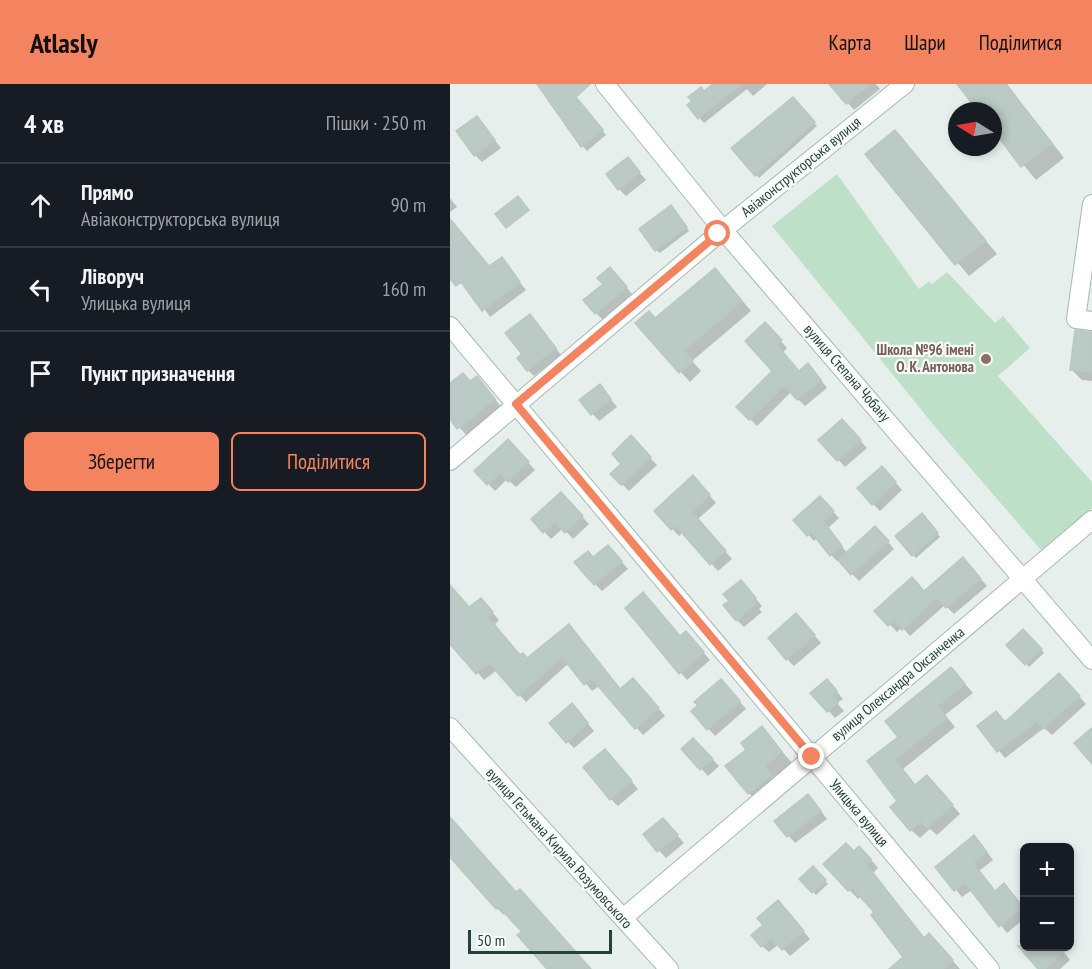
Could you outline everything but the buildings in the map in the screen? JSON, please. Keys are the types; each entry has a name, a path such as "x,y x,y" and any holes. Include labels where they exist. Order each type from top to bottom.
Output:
{"street":[{"name":"вулиця Степана Чобану","path":"605,84 723,230 1092,660"},
{"name":"Авіаконструкторська вулиця","path":"450,461 723,230 897,87"},
{"path":"1092,204 1076,319 1092,321"},
{"name":"Улицька вулиця","path":"450,326 990,969"},
{"name":"вулиця Олександра Оксанченка","path":"623,918 1092,520"},
{"name":"вулиця Гетьмана Кирила Розумовського","path":"450,727 669,969"}],"green space":[{"name":"Школа №96 імені О. К. Антонова","path":"837,174 919,289 929,281 932,284 947,272 995,323 1003,316 1030,348 998,376 1092,482 1092,508 1041,550 937,429 772,226"}],"place":[{"name":"Школа №96 імені О. К. Антонова","path":"986,359"}],"route":[{"path":"718,234 516,404 812,757"}]}
